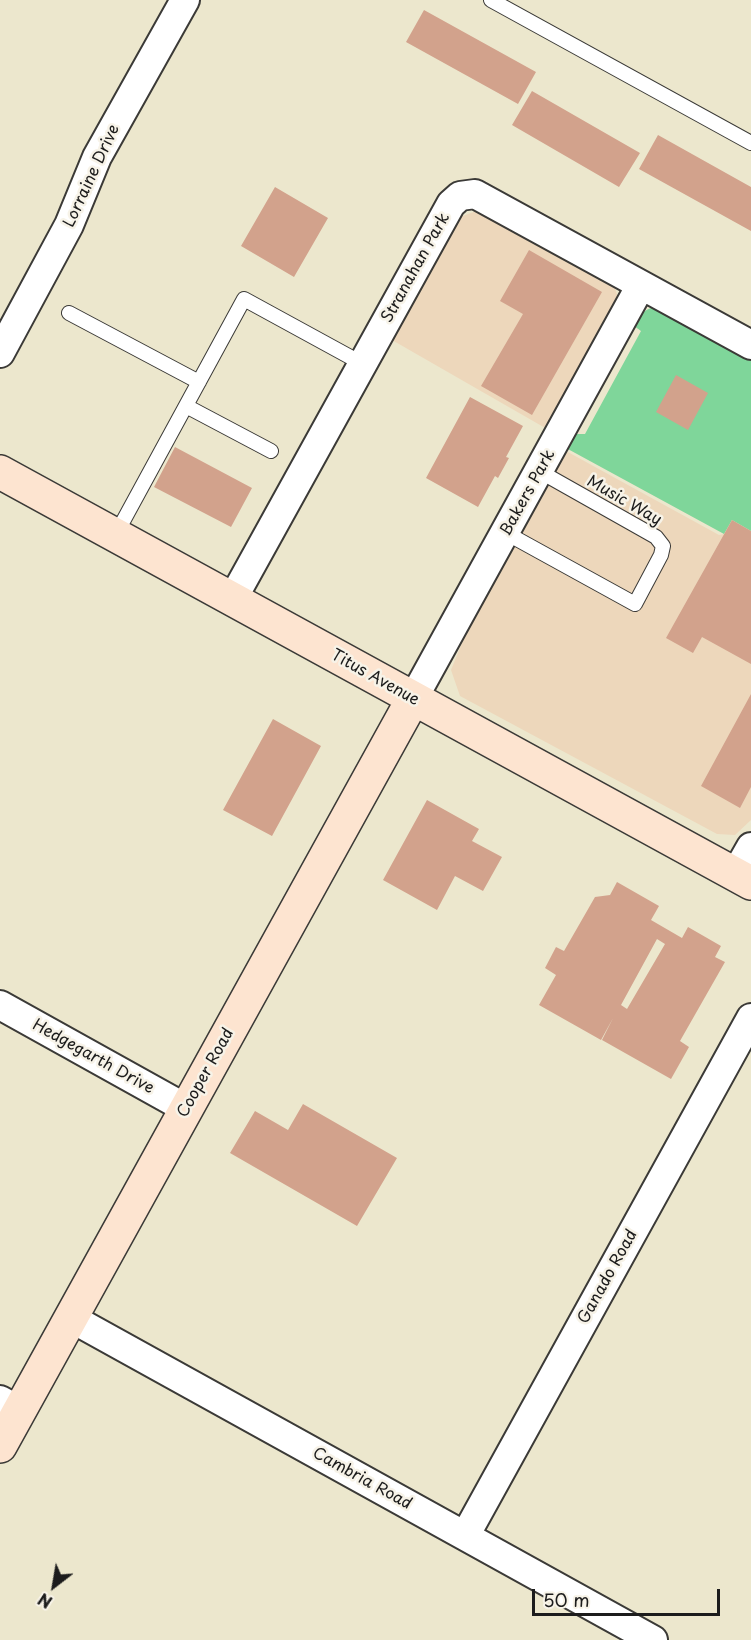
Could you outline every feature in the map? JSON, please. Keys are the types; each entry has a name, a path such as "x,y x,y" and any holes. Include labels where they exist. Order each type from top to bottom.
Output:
{"street":[{"name":"Lorraine Drive","path":"0,353 69,225 97,157 185,0"},
{"name":"Stranahan Park","path":"232,600 451,204 460,196 475,194 751,345"},
{"name":"Bakers Park","path":"413,699 641,285"},
{"name":"Titus Avenue","path":"0,472 743,879"},
{"name":"Cooper Road","path":"0,1446 10,1405 71,1318 413,699"},
{"path":"743,879 751,847"},
{"name":"Hedgegarth Drive","path":"0,1005 187,1108"},
{"name":"Ganado Road","path":"465,1536 751,1018"},
{"name":"Cambria Road","path":"71,1318 653,1640"}],"lane":[{"path":"491,0 751,143"},
{"path":"115,536 244,299 363,364"},
{"path":"69,313 199,382"},
{"path":"186,406 271,451"},
{"name":"Music Way","path":"506,533 635,604 661,555 663,546 656,537 539,471"}],"shaded area":[{"path":"479,210 613,283 619,300 547,429 392,340 460,217"},
{"path":"566,451 719,535 724,534 732,520 751,531 751,820 735,835 717,834 460,696 451,670 464,638"}],"green space":[{"path":"654,307 751,358 751,531 732,520 724,534 566,448 575,434 585,434 641,331 634,326 636,322 644,312"}],"building":[{"path":"424,10 536,72 518,104 406,42"},
{"path":"532,91 640,153 619,187 512,125"},
{"path":"658,135 751,187 751,231 639,169"},
{"path":"275,187 328,218 294,277 241,246"},
{"path":"529,250 602,292 532,415 481,386 523,314 500,301"},
{"path":"676,375 708,393 688,430 656,412"},
{"path":"470,397 523,426 506,457 509,458 498,478 495,476 478,507 426,478"},
{"path":"175,447 252,488 231,527 154,487"},
{"path":"732,520 751,531 751,664 702,637 693,653 666,638"},
{"path":"751,694 751,787 740,808 701,786"},
{"path":"273,719 321,746 272,836 223,810"},
{"path":"427,800 479,829 472,841 502,857 483,891 455,876 437,910 383,880"},
{"path":"617,882 659,906 651,920 682,938 688,927 721,946 715,957 725,962 680,1041 689,1047 671,1079 602,1040 613,1018 601,1040 539,1005 556,975 545,968 556,947 564,951 595,897 610,895","holes":["657,939 665,944 627,1009 621,1005"]},
{"path":"303,1104 397,1158 357,1226 230,1153 255,1111 288,1130"}]}
